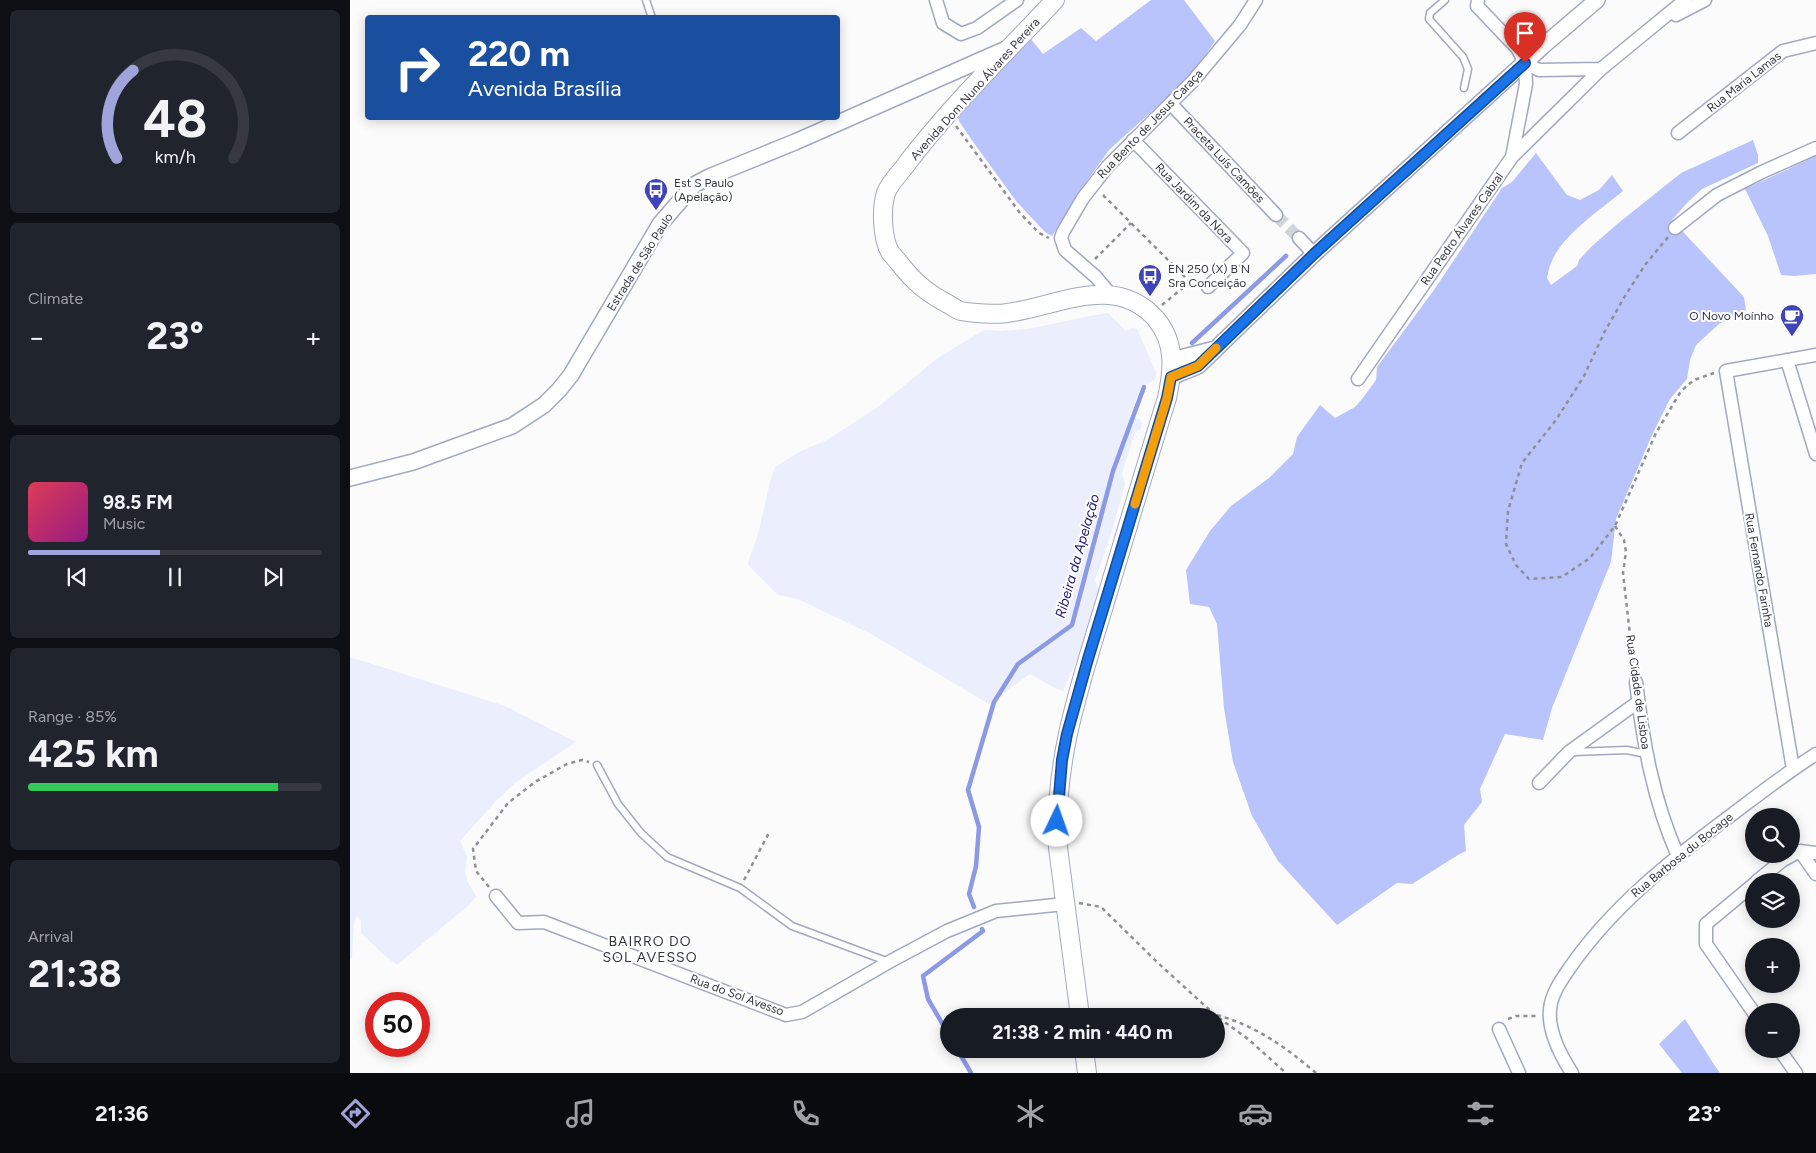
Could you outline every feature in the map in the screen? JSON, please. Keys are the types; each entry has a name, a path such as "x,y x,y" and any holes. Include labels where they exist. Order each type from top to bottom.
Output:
{"main road":[{"name":"Avenida Dom Nuno Álvares Pereira","path":"1055,0 949,114 886,192 882,218 889,250 910,277 928,293 961,311 1006,314 1087,296 1111,295 1133,302 1151,314 1165,333 1172,368"},
{"path":"1079,1008 1058,848 1058,790 1064,751 1088,659 1167,398 1172,368"},
{"path":"1085,1058 1087,1073"}],"street":[{"path":"936,0 943,23 961,34 976,28 1017,0"},
{"name":"Rua Bento de Jesus Caraça","path":"1063,245 1061,238 1063,232 1092,186 1133,140 1194,81 1240,25 1256,0"},
{"path":"1478,0 1477,6 1516,48 1525,63 1539,70 1601,69"},
{"path":"1172,368 1198,366 1314,254 1543,46 1597,0"},
{"path":"1512,157 1601,69 1685,0"},
{"path":"1653,26 1705,0"},
{"name":"Rua Maria Lamas","path":"1678,133 1783,51 1816,43"},
{"name":"Estrada de São Paulo","path":"350,478 413,462 512,426 544,404 571,375 660,224 694,185 709,176 795,142 1012,46"},
{"name":"Rua Pedro Álvares Cabral","path":"1358,379 1512,157 1526,84 1525,63"},
{"name":"Praceta Luís Camões","path":"1172,104 1276,215"},
{"name":"Rua Jardim da Nora","path":"1133,140 1243,253 1208,287"},
{"path":"1676,228 1717,195 1816,148"},
{"path":"1299,238 1314,254"},
{"path":"1063,245 1070,256 1096,277 1111,295"},
{"path":"1726,371 1816,355"},
{"path":"1786,360 1816,454"},
{"name":"Rua Fernando Farinha","path":"1726,371 1793,769"},
{"name":"Rua Cidade de Lisboa","path":"1636,682 1646,754 1667,832 1678,856"},
{"path":"1539,783 1569,752 1638,702"},
{"name":"Rua Barbosa du Bocage","path":"1550,1014 1550,1008 1559,984 1587,943 1622,905 1678,856 1793,769 1816,754"},
{"path":"1800,851 1816,852"},
{"path":"1800,851 1816,874"},
{"path":"1766,873 1779,863"},
{"path":"1745,891 1706,924 1706,944 1747,1003"},
{"name":"Rua do Sol Avesso","path":"496,896 518,923 544,922 786,1015 802,1012 946,931 996,911 1065,904"},
{"path":"1550,1014 1550,1025 1572,1073"},
{"path":"1499,1029 1519,1073"},
{"path":"1785,1058 1796,1073"}],"lane":[{"path":"646,0 651,15"},
{"path":"1445,0 1430,13 1428,19 1463,57 1468,69 1464,88"},
{"path":"1569,752 1627,750 1646,754"},
{"path":"597,765 618,804 641,833 668,857 740,888 792,926 888,962"}],"path":[{"path":"949,114 1020,213 1039,233 1063,245"},
{"path":"1092,186 1200,291 1208,287"},
{"path":"1085,268 1131,223"},
{"path":"1676,228 1645,265 1605,331 1584,376 1556,420 1522,463 1508,511 1506,544 1516,565 1529,579 1562,577 1590,558 1615,526 1656,433 1681,391 1694,380 1726,371"},
{"path":"1151,314 1190,282"},
{"name":"Rua Cidade de Lisboa","path":"1615,526 1624,540 1626,552 1623,573 1636,682"},
{"path":"496,896 476,871 473,849 508,803 535,782 567,764 582,760 597,765"},
{"path":"740,888 770,831"},
{"path":"1065,904 1081,903 1101,907 1207,1008"},
{"path":"1499,1029 1508,1019 1516,1016 1523,1015 1529,1017 1550,1014"},
{"path":"1225,1018 1268,1036 1316,1073"},
{"path":"1225,1022 1248,1039 1286,1073"}],"shaded area":[{"path":"1151,0 1184,0 1215,41 1191,76 1109,150 1052,236 1045,232 1016,201 971,139 959,121 958,116 1030,38 1043,54 1081,28 1096,41"},
{"path":"1753,140 1758,155 1758,163 1702,189 1672,220 1744,297 1746,310 1719,324 1696,345 1690,360 1687,379 1670,399 1652,435 1616,519 1611,562 1552,708 1543,740 1505,734 1480,789 1482,802 1464,825 1466,851 1412,884 1397,883 1337,925 1278,861 1252,816 1233,762 1224,708 1217,624 1209,607 1190,604 1186,570 1210,531 1231,506 1269,478 1293,454 1297,437 1320,405 1335,418 1355,407 1362,399 1376,380 1377,367 1434,290 1502,188 1512,182 1536,153 1567,195 1580,200 1599,190 1612,175 1623,191 1582,224 1563,243 1549,269 1547,278 1551,285 1577,266 1579,260 1591,247 1616,225 1681,173"},
{"path":"1816,156 1816,274 1781,275 1768,236 1745,189"},
{"path":"1108,313 1126,331 1132,328 1137,329 1156,372 1156,377 1141,387 1129,417 1140,419 1142,423 1141,429 1135,432 1122,474 1125,484 1112,531 1095,580 1100,593 1079,655 1063,691 1030,674 989,704 873,635 798,599 778,595 750,567 748,563 759,531 775,467 801,451 827,440 878,407 939,357 984,330 1028,329"},
{"path":"350,657 505,706 576,742 515,783 460,841 467,857 465,872 467,881 476,896 470,904 397,965 361,933 361,921 357,916 354,922 352,958 350,958"},
{"path":"1685,1019 1720,1073 1682,1073 1659,1044"}],"waterway":[{"name":"Ribeira da Apelação","path":"1192,343 1286,256"},
{"name":"Ribeira da Apelação","path":"974,907 969,894 976,866 979,827 968,790 994,702 1018,664 1072,625 1113,471 1144,387"},
{"name":"Ribeira da Apelação","path":"940,1020 928,999 923,976 983,931 982,929"},
{"name":"Ribeira da Apelação","path":"962,1058 971,1073"}],"tunnel":[{"path":"1276,215 1299,238"}],"slow traffic":[{"path":"1135,504 1167,398 1171,377 1192,370 1216,348"}],"place":[{"name":"Est S Paulo (Apelação)","path":"656,211"},
{"name":"EN 250 (X) B N Sra Conceição","path":"1150,297"},
{"name":"O Novo Moínho","path":"1792,337"}],"district":[{"name":"BAIRRO DO SOL AVESSO","path":"650,950"}],"route":[{"path":"1057,821 1058,790 1067,734 1167,398 1171,377 1192,370 1204,361 1314,254 1525,63"}]}
